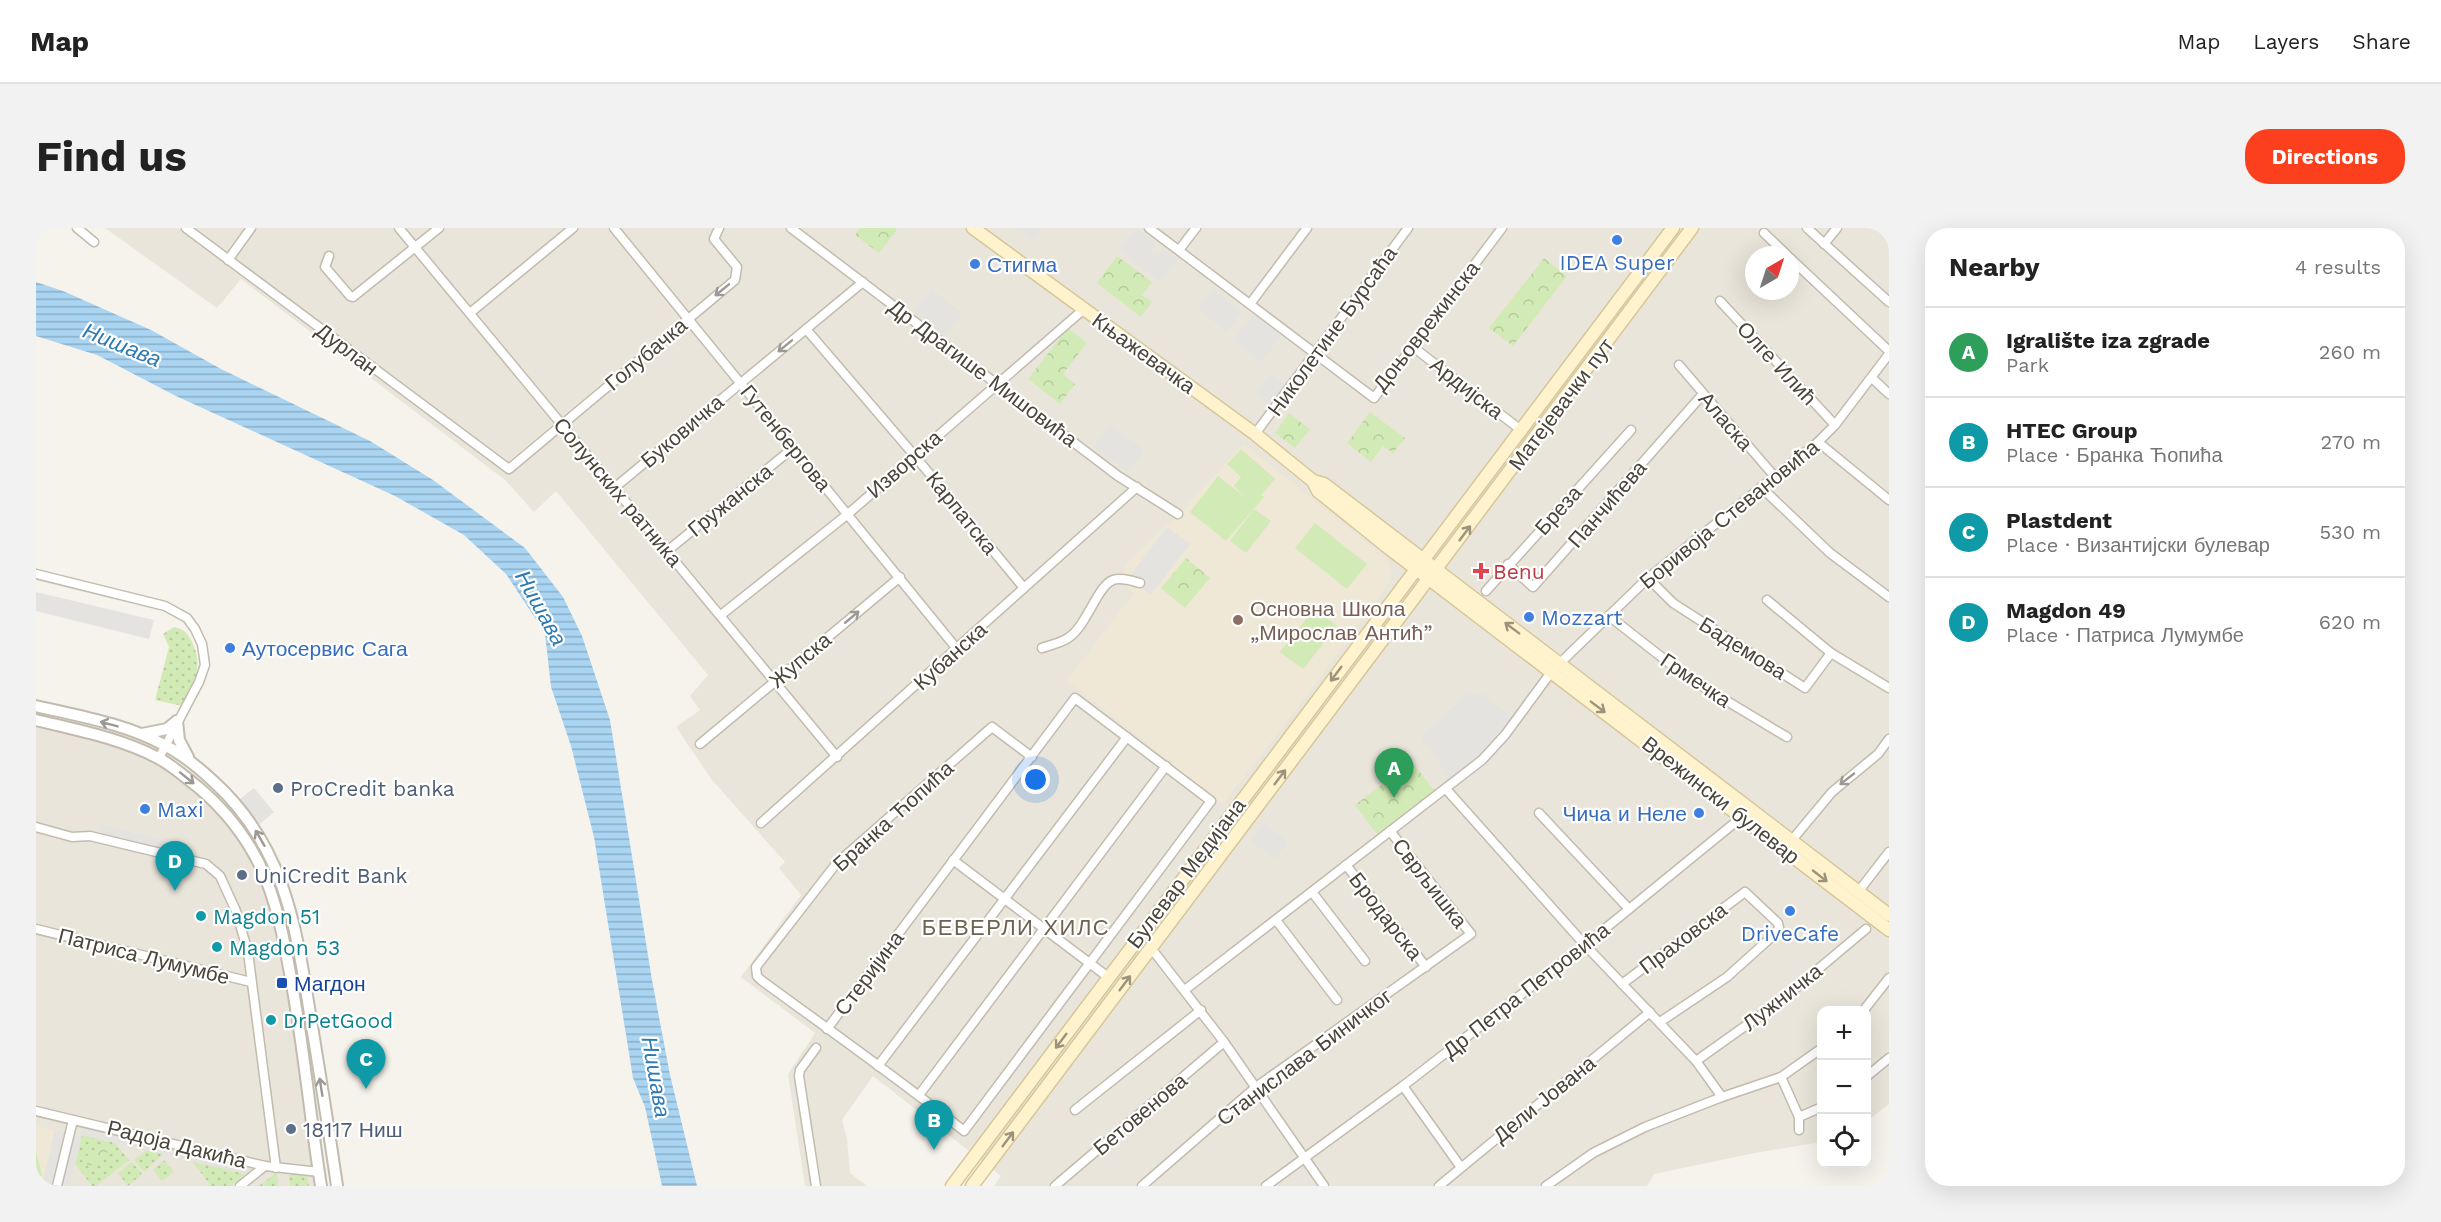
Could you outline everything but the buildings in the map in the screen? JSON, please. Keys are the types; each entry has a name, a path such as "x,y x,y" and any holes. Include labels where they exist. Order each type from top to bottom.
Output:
{"main road":[{"name":"Књажевачка","path":"973,228 1255,434 1313,481 1324,484 1419,565 1555,667"},
{"name":"Матејевачки пут","path":"1419,565 1672,228"},
{"name":"Матејевачки пут","path":"1433,575 1692,228"},
{"name":"Булевар Медијана","path":"952,1186 1419,565"},
{"name":"Булевар Медијана","path":"972,1186 1433,575"},
{"name":"Врежински булевар","path":"1555,667 1889,930"},
{"name":"Врежински булевар","path":"1555,667 1792,840 1889,915"}],"street":[{"path":"77,228 94,242"},
{"name":"Дурлан","path":"186,228 509,469"},
{"path":"228,260 251,228"},
{"name":"Солунских ратника","path":"399,228 837,757"},
{"path":"329,256 325,267 353,297 439,228"},
{"path":"470,313 573,228"},
{"name":"Гутенбергова","path":"614,228 900,577 957,650"},
{"name":"Голубачка","path":"509,469 735,280 737,267 714,239 714,234 719,228"},
{"name":"Др Драгише Мишовића","path":"791,228 1118,476 1178,514"},
{"path":"1149,228 1314,353"},
{"path":"1179,250 1196,228"},
{"path":"1250,304 1307,228"},
{"name":"Николетине Бурсаћа","path":"1255,434 1407,228"},
{"name":"Доњоврежинска","path":"1314,353 1374,398 1502,228"},
{"path":"1807,228 1889,302"},
{"path":"1824,244 1837,228"},
{"path":"1764,233 1778,246"},
{"path":"1799,267 1889,353"},
{"name":"Буковичка","path":"613,489 863,282"},
{"name":"Олге Илић","path":"1720,300 1835,425"},
{"name":"Изворска","path":"721,615 848,514 1084,309"},
{"name":"Карпатска","path":"806,329 1024,588"},
{"name":"Ардијска","path":"1413,347 1521,430"},
{"name":"Боривоја Стевановића","path":"1185,989 1482,760 1506,735 1555,667 1648,578 1818,442 1835,425 1889,353"},
{"name":"Аласка","path":"1679,365 1774,477"},
{"path":"1872,378 1889,394"},
{"name":"Панчићева","path":"1508,564 1533,587 1703,394"},
{"name":"Бреза","path":"1486,591 1631,430"},
{"path":"1818,442 1889,500"},
{"name":"Гружанска","path":"666,552 793,448"},
{"name":"Кубанска","path":"761,823 1137,487"},
{"path":"1761,487 1830,553 1889,597"},
{"path":"36,574 165,606 187,618 199,636 204,665 200,682 159,758"},
{"name":"Жупска","path":"700,744 900,577"},
{"name":"Бадемова","path":"1648,578 1672,603 1805,688 1831,653"},
{"path":"1042,648 1069,638 1088,616 1098,596 1110,581 1118,579 1140,583"},
{"path":"1767,600 1831,653 1889,688"},
{"name":"Грмечка","path":"1609,616 1687,677 1786,737"},
{"name":"Стеријина","path":"827,1029 1075,698 1211,801"},
{"path":"36,706 117,725 166,745 194,764"},
{"path":"36,720 113,740 159,758 212,799 236,825 256,855 276,902 284,938 321,1186"},
{"path":"140,734 167,729 177,721"},
{"path":"177,721 183,751 248,817 280,874 296,928 337,1186"},
{"name":"Бранка Ћопића","path":"963,1131 919,1095 761,980 756,970 757,963 836,864 992,727 1032,757"},
{"path":"878,1066 1127,737"},
{"path":"1792,840 1826,798 1878,754 1889,739"},
{"path":"919,1095 1166,766"},
{"path":"1446,789 1585,945 1696,1061 1722,1096"},
{"name":"Булевар Медијана","path":"963,1131 1211,801"},
{"path":"1539,813 1629,909"},
{"name":"Др Петра Петровића","path":"1266,1186 1403,1086 1585,945 1743,816"},
{"path":"36,826 72,837 90,836 206,864 220,876 236,911 248,952 276,1168"},
{"name":"Сврљишка","path":"1390,831 1471,934"},
{"path":"1858,892 1889,852"},
{"path":"953,860 1108,977"},
{"name":"Бродарска","path":"1346,865 1426,967"},
{"path":"1312,892 1365,961"},
{"name":"Праховска","path":"1622,984 1745,892 1778,923 1776,933 1727,977 1659,1022"},
{"path":"1276,920 1337,1000"},
{"name":"Патриса Лумумбе","path":"36,929 251,982"},
{"name":"Лужничка","path":"1696,1061 1779,1002 1866,929"},
{"name":"Станислава Биничког","path":"1142,1186 1256,1088 1471,934"},
{"path":"1151,948 1201,1010 1324,1186"},
{"path":"1867,1006 1889,978"},
{"path":"1076,1110 1201,1010"},
{"name":"Дели Јована","path":"1438,1186 1650,1012"},
{"name":"Бетовенова","path":"1055,1186 1224,1042"},
{"path":"816,1048 800,1070 799,1076 816,1186"},
{"path":"1546,1186 1593,1153 1645,1127 1722,1096 1781,1077 1817,1051"},
{"path":"1871,1073 1889,1058"},
{"path":"1781,1077 1799,1117 1800,1130"},
{"path":"1403,1086 1460,1166"},
{"path":"1799,1117 1817,1109"},
{"name":"Радоја Дакића","path":"36,1111 265,1166 318,1172"},
{"path":"57,1186 73,1120"},
{"path":"240,1186 265,1166"}],"shaded area":[{"path":"105,228 1889,228 1889,1104 1871,1118 1871,1006 1817,1006 1817,1143 1654,1174 1647,1186 994,1186 1001,1176 873,1076 842,1120 847,1139 850,1173 867,1186 805,1186 788,1074 815,1033 741,977 801,895 779,868 785,862 712,780 676,727 700,710 690,696 708,675 556,491 534,512 505,480 241,279 217,308"},
{"path":"1015,228 1042,228 1033,241"},
{"path":"1136,228 1156,243 1151,251 1157,256 1163,249 1177,260 1160,282 1119,250"},
{"path":"931,289 962,313 945,336 914,312"},
{"path":"1213,289 1242,312 1227,332 1198,309"},
{"path":"1253,314 1281,336 1261,362 1233,340"},
{"path":"1270,374 1287,386 1271,407 1255,395"},
{"path":"1110,425 1144,450 1128,472 1094,447"},
{"name":"Основна Школа „Мирослав Антић”","path":"1244,444 1386,558 1392,571 1388,584 1314,686 1223,804 1067,680 1134,593 1119,581 1127,562 1183,510"},
{"path":"1167,527 1190,544 1151,595 1128,578"},
{"path":"36,592 154,620 149,639 36,611"},
{"path":"1483,694 1513,719 1498,740 1448,782 1437,756 1420,738 1466,695"},
{"path":"36,724 119,745 156,761 178,775 216,808 241,836 272,902 283,952 321,1186 36,1186"},
{"path":"254,788 274,812 255,828 235,803"},
{"path":"1264,823 1288,842 1275,859 1251,841"},
{"path":"101,824 187,846 185,855 99,833"},
{"path":"85,1122 258,1164 245,1174 82,1135"},
{"path":"36,1126 55,1130 42,1186 36,1186"},
{"path":"55,1130 82,1135 69,1186 42,1186"}],"green space":[{"path":"860,228 894,228 897,230 879,253 855,235"},
{"path":"1117,256 1152,282 1142,295 1152,302 1141,317 1097,283"},
{"path":"1544,258 1567,276 1513,346 1489,328"},
{"path":"1068,328 1087,343 1063,374 1075,384 1060,404 1028,379"},
{"path":"1370,412 1405,438 1393,453 1383,446 1371,462 1347,443"},
{"path":"1289,413 1310,429 1295,448 1275,433"},
{"path":"1241,449 1275,479 1261,495 1264,497 1226,541 1190,512 1218,476 1246,498 1234,486 1241,477 1227,464"},
{"path":"1254,509 1271,521 1246,553 1230,541"},
{"path":"1315,523 1367,564 1347,589 1295,548"},
{"path":"1186,558 1210,578 1185,608 1161,588"},
{"path":"1314,609 1337,626 1303,669 1280,652"},
{"path":"174,627 183,630 189,636 197,659 194,682 183,706 155,700 169,647 163,634"},
{"path":"1412,762 1434,790 1377,834 1355,805"},
{"path":"82,1135 115,1143 129,1160 96,1186 92,1186 75,1164"},
{"path":"106,1141 112,1149 89,1167 83,1159"},
{"path":"147,1150 163,1154 144,1172 134,1160"},
{"path":"36,1151 42,1175 39,1186 36,1186"},
{"path":"164,1160 174,1172 162,1181 153,1170"},
{"path":"192,1161 245,1174 231,1186 211,1186"},
{"path":"132,1162 142,1174 128,1186 118,1173"},
{"path":"288,1169 306,1170 309,1186 290,1186"},
{"path":"277,1172 278,1186 259,1186"}],"water":[{"name":"Нишава","path":"36,282 63,291 151,330 221,369 370,441 433,480 525,548 563,597 582,636 610,720 652,980 670,1075 697,1186 662,1186 645,1107 633,1078 594,837 571,746 551,687 545,633 506,574 464,535 395,496 176,396 97,355 36,336"}],"place":[{"name":"IDEA Super","path":"1617,240"},
{"name":"Стигма","path":"975,264"},
{"name":"Benu","path":"1481,571"},
{"name":"Mozzart","path":"1529,617"},
{"name":"Основна Школа „Мирослав Антић”","path":"1238,620"},
{"name":"Аутосервис Сага","path":"230,648"},
{"name":"ProCredit banka","path":"278,788"},
{"name":"Igralište iza zgrade","path":"1394,798"},
{"name":"Maxi","path":"145,809"},
{"name":"Чича и Неле","path":"1699,813"},
{"name":"UniCredit Bank","path":"242,875"},
{"name":"Magdon 49","path":"175,891"},
{"name":"DriveCafe","path":"1790,911"},
{"name":"Magdon 51","path":"201,916"},
{"name":"Magdon 53","path":"217,947"},
{"name":"Магдон","path":"282,983"},
{"name":"DrPetGood","path":"271,1020"},
{"name":"Plastdent","path":"366,1089"},
{"name":"18117 Ниш","path":"291,1129"},
{"name":"HTEC Group","path":"934,1150"}],"district":[{"name":"БЕВЕРЛИ ХИЛС","path":"1016,927"}]}
